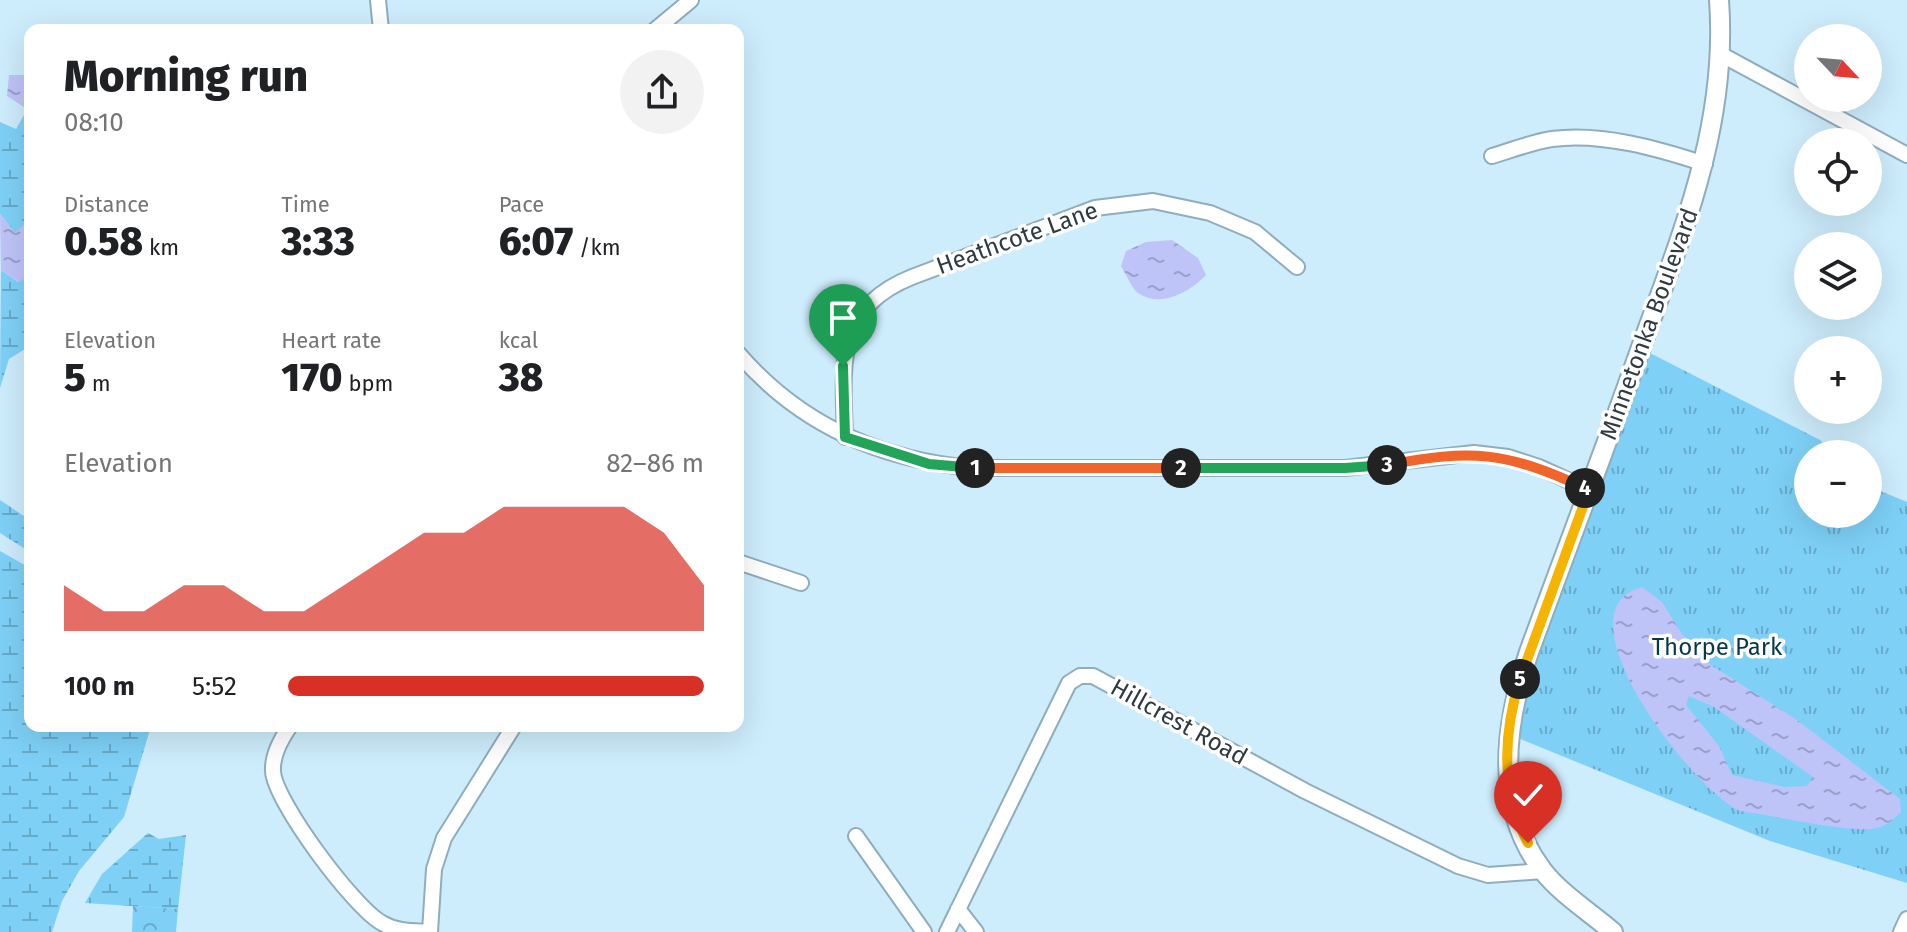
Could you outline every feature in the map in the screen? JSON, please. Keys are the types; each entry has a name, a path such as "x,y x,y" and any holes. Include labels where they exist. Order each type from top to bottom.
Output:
{"street":[{"path":"378,0 380,24"},
{"path":"662,24 691,0"},
{"name":"Minnetonka Boulevard","path":"1613,932 1543,871 1518,824 1507,779 1511,714 1529,652 1669,275 1705,164 1722,55 1719,0"},
{"path":"1722,55 1907,155"},
{"path":"1492,156 1551,139 1579,137 1628,144 1705,164"},
{"name":"Heathcote Lane","path":"845,437 843,366 856,320 890,285 1095,208 1153,201 1210,213 1255,232 1297,267"},
{"path":"744,359 772,388 845,437 929,464 973,468 1345,468 1474,453 1508,457 1539,467 1589,490"},
{"path":"744,564 801,583"},
{"name":"Hillcrest Road","path":"947,932 1069,683 1080,676 1093,676 1305,791 1458,866 1488,875 1543,871"},
{"path":"287,732 275,753 272,771 285,806 365,913 393,929 430,932 434,869 444,838 510,732"},
{"path":"856,836 924,932"},
{"path":"958,909 976,932"},
{"path":"1901,932 1907,919"}],"green space":[{"path":"24,115 24,225 15,233 0,214 0,122 16,129"},
{"path":"1,270 18,282 24,278 24,350 9,359 0,388"},
{"name":"Thorpe Park","path":"1650,353 1820,440 1794,440 1794,528 1882,528 1882,492 1907,502 1907,883 1770,841 1518,738 1543,639 1594,495"},
{"path":"0,500 24,516 24,548 0,533"},
{"path":"0,551 24,565 24,732 149,732 124,817 79,871 62,901 52,932 0,932"},
{"path":"148,833 159,839 186,835 178,909 85,903 102,874"},
{"path":"133,906 178,909 176,932 132,932"}],"water":[{"path":"9,75 24,75 24,107 7,96"},
{"path":"0,214 15,233 24,225 24,278 19,282 1,270"},
{"path":"1172,240 1198,258 1206,275 1184,292 1166,299 1138,293 1121,266 1126,251 1146,242"},
{"path":"1642,587 1662,602 1682,634 1711,665 1797,720 1900,799 1901,812 1880,827 1849,828 1740,811 1719,797 1665,738 1640,700 1622,663 1613,629 1619,603","holes":["1689,696 1714,707 1813,777 1807,786 1784,787 1732,775 1719,746 1686,705"]}],"route":[{"path":"843,366 845,437 886,453 929,464 973,468 1345,468 1378,467 1443,454 1474,453 1508,457 1539,467 1589,490 1518,683 1511,714 1507,779 1514,812 1528,843"}]}
